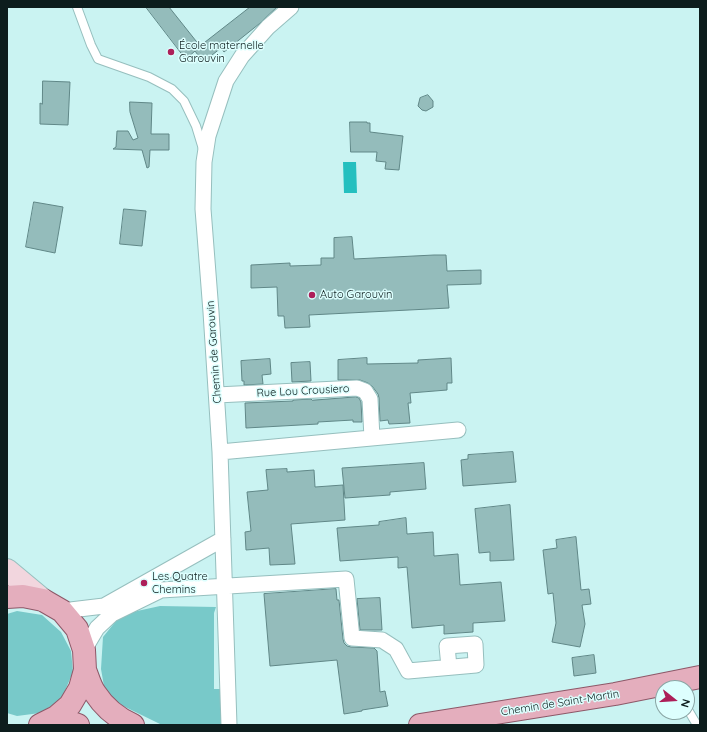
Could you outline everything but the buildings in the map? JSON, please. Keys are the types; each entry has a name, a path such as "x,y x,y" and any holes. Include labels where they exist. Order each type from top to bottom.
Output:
{"main road":[{"path":"7,570 43,600 62,611 77,629 84,660 94,692 108,709 126,722 133,725"},
{"path":"7,597 22,596 43,600"},
{"path":"45,723 70,705 80,688 84,660"},
{"name":"Chemin de Saint-Martin","path":"690,680 700,677"},
{"name":"Chemin de Saint-Martin","path":"420,725 655,688"},
{"path":"45,723 78,725"}],"street":[{"name":"Chemin de Garouvin","path":"229,725 220,452 212,312 203,209 205,156 208,136 226,81 242,56 268,26 291,7"},
{"name":"Rue Lou Crousiero","path":"216,395 357,388 365,391 370,399 372,438"},
{"path":"220,452 458,430"},
{"path":"62,611 104,606 223,539"},
{"path":"84,660 97,628 112,614 161,590 346,579 352,638 382,640 396,649 408,671 450,667"}],"lane":[{"path":"77,7 91,45 98,59 149,77 172,89 184,101 196,126 205,156"}],"shaded area":[{"path":"343,162 356,162 357,193 344,193"},
{"path":"160,606 216,607 214,613 214,689 220,689 223,725 160,724 115,702 105,692 101,669 103,637 116,621 128,613"},
{"path":"17,611 42,615 61,632 71,651 73,672 61,700 40,713 17,716 7,713 7,614"}],"place":[{"name":"École maternelle Garouvin","path":"171,52"},
{"name":"Auto Garouvin","path":"312,295"},
{"name":"Les Quatre Chemins","path":"144,583"}]}
